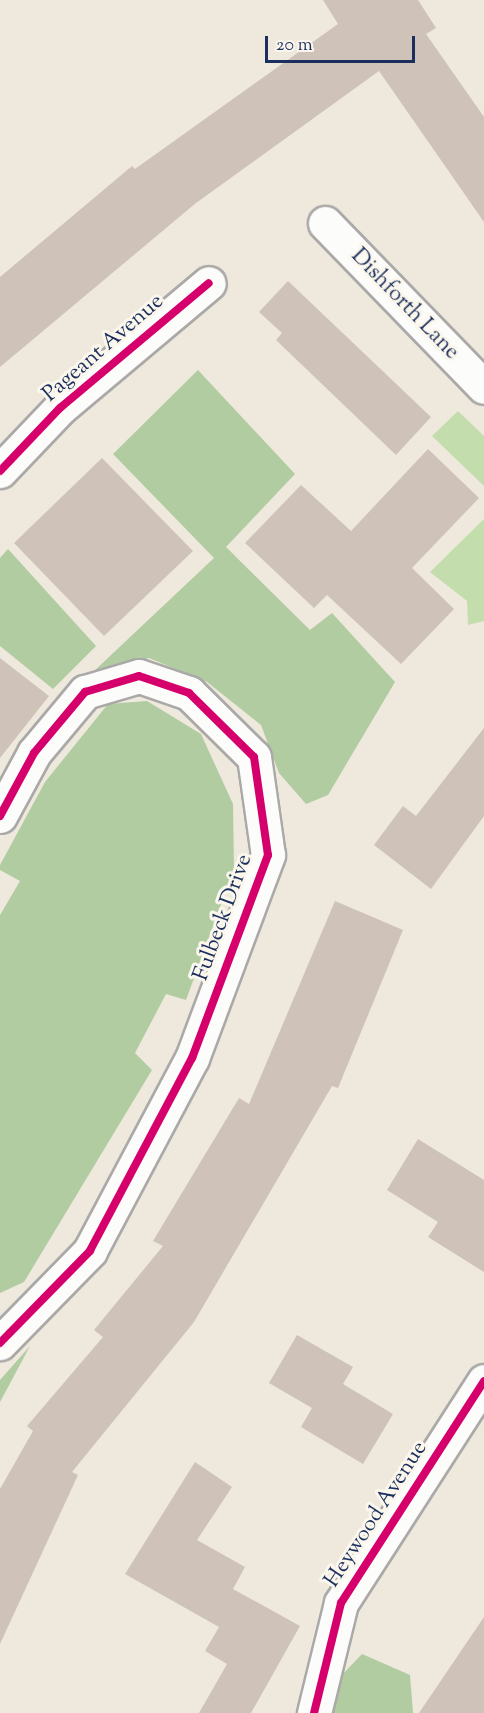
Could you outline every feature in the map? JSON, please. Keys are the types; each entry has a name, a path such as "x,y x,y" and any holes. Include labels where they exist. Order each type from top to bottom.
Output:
{"street":[{"name":"Dishforth Lane","path":"325,223 484,387"},
{"name":"Pageant Avenue","path":"0,471 60,408 209,282"},
{"name":"Fulbeck Drive","path":"0,816 34,753 85,692 139,676 189,693 255,757 268,855 192,1058 90,1251 2,1338"},
{"name":"Heywood Avenue","path":"314,1713 341,1603 484,1381"}],"green space":[{"path":"198,370 295,474 226,547 310,630 332,613 395,682 328,795 306,804 279,773 261,725 207,682 149,658 93,672 214,558 113,454"},
{"path":"458,411 484,436 484,486 432,436"},
{"path":"484,519 484,621 468,625 467,601 430,572"},
{"path":"8,549 96,646 53,689 0,646 0,558"},
{"path":"147,701 201,734 233,804 234,869 186,1000 166,994 135,1053 152,1070 24,1282 0,1293 0,915 20,881 0,870 0,865 45,782 108,704"},
{"path":"30,1346 0,1402 0,1380"},
{"path":"362,1654 410,1675 413,1713 330,1713 337,1680"}],"building":[{"path":"323,0 418,0 436,28 426,34 484,117 484,222 379,71 196,203 0,367 0,277 132,166 135,169 338,24"},
{"path":"288,281 431,417 396,455 276,340 282,333 259,312"},
{"path":"428,449 479,498 412,568 454,609 401,664 327,595 314,608 245,543 301,485 351,531"},
{"path":"102,458 193,551 104,636 14,543"},
{"path":"0,658 49,696 0,758"},
{"path":"484,728 484,816 431,889 374,845 403,806 416,816"},
{"path":"335,901 403,930 338,1088 332,1086 194,1322 72,1472 78,1475 0,1644 0,1489 33,1431 27,1426 103,1337 94,1330 163,1246 153,1241 239,1098 249,1104"},
{"path":"418,1139 484,1180 484,1272 428,1237 438,1222 387,1190"},
{"path":"297,1335 353,1367 343,1384 393,1414 363,1464 301,1427 312,1408 269,1383"},
{"path":"195,1462 232,1487 197,1540 245,1567 233,1589 300,1626 251,1713 199,1713 227,1664 205,1651 219,1627 125,1574"},
{"path":"484,1617 484,1713 419,1713"}],"cycle path":[{"path":"0,471 60,408 209,283"},
{"path":"0,816 34,753 85,692 139,676 189,693 254,757 268,855 192,1058 90,1251 0,1343"},
{"path":"314,1713 341,1603 484,1381"}]}
